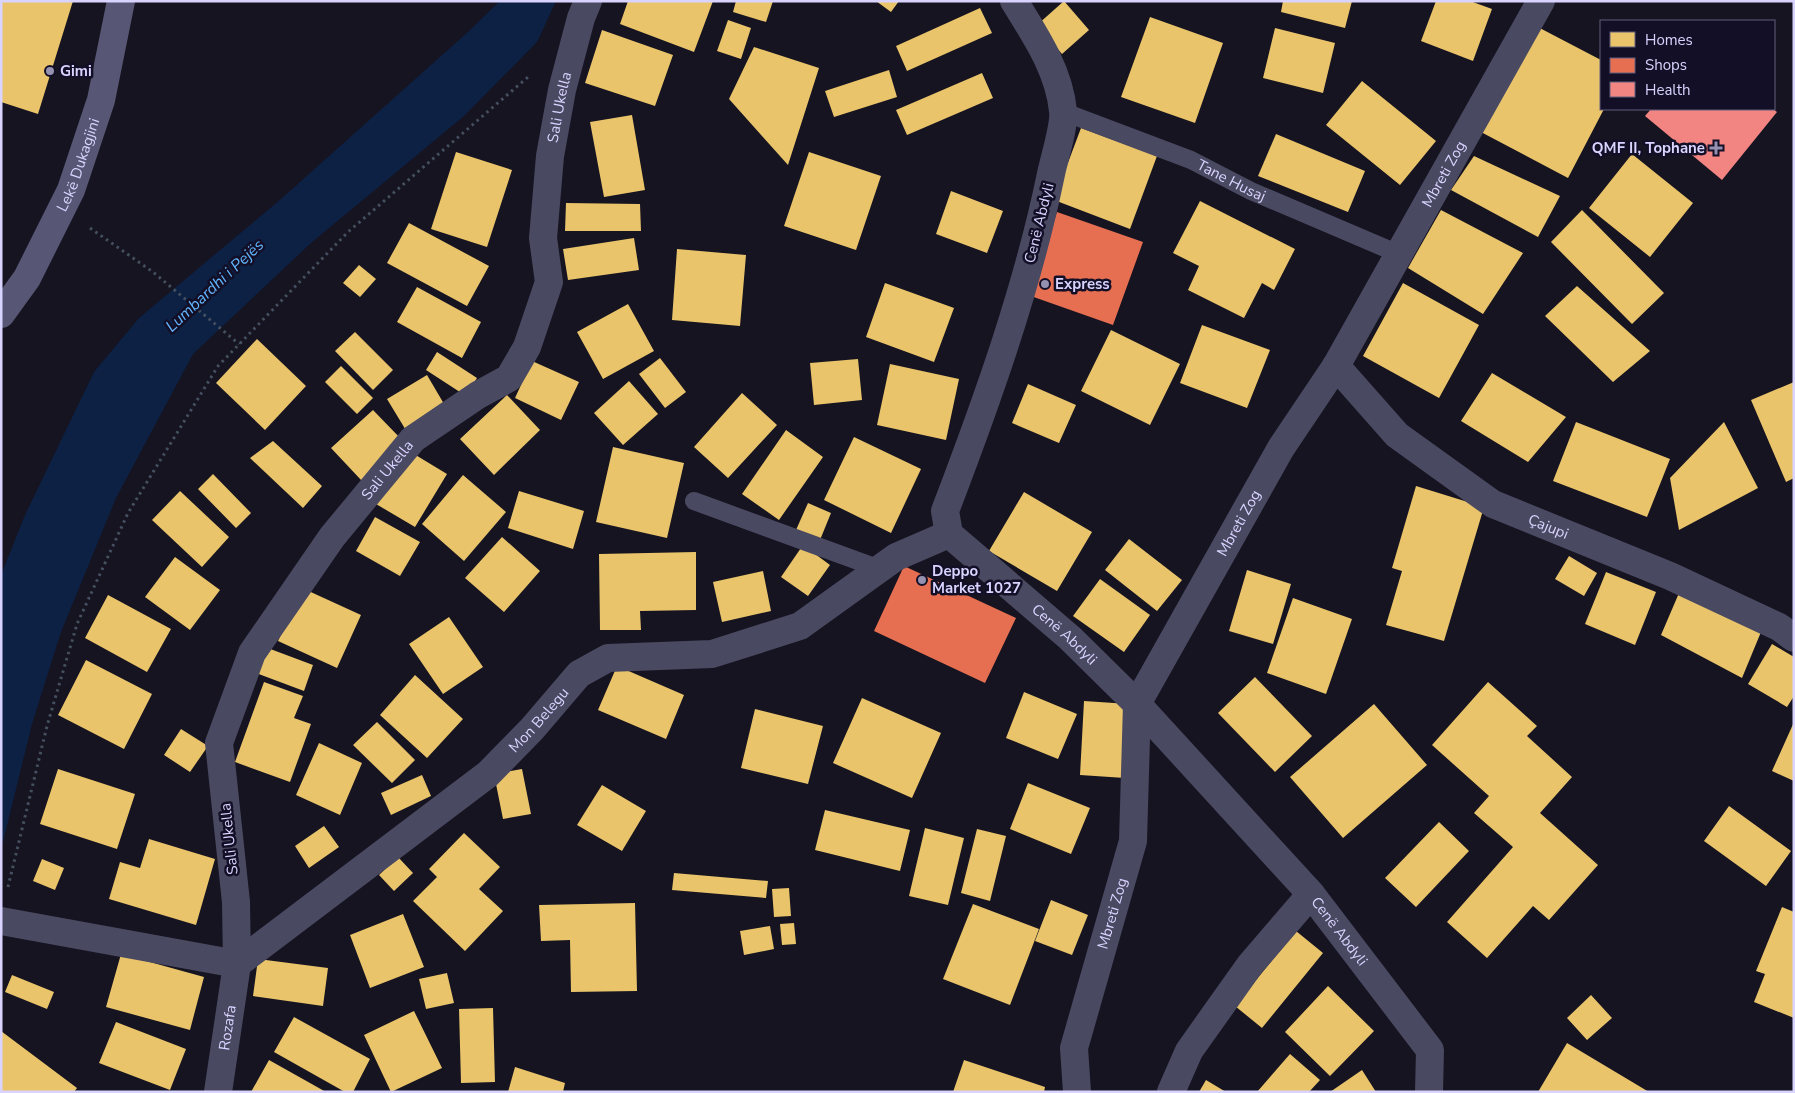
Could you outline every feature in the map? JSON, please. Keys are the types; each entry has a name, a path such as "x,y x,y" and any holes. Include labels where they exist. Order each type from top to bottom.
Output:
{"street":[{"name":"Lekë Dukagjini","path":"1,314 27,278 62,210 102,100 121,1"},
{"name":"Sali Ukella","path":"237,964 236,902 219,743 252,653 332,537 413,439 478,395 509,378 527,347 549,282 543,238 550,156 562,90 581,18 588,1"},
{"name":"Cenë Abdyli","path":"1014,1 1038,40 1054,72 1064,112 1042,215 1008,340 945,511 949,534 1070,638 1137,704 1311,894 1430,1050 1429,1092"},
{"name":"Mbreti Zog","path":"1076,1092 1074,1048 1133,841 1137,704 1281,448 1336,366 1541,1"},
{"name":"Çajupi","path":"1336,366 1397,435 1493,504 1789,627"},
{"name":"Mon Belegu","path":"237,964 488,774 532,729 579,674 608,658 712,654 800,626 896,557 949,534"},
{"path":"1171,1092 1194,1043 1250,965 1311,894"},
{"path":"4,908 237,964"},
{"name":"Rozafa","path":"218,1092 237,964"}],"lane":[{"name":"Tane Husaj","path":"1064,112 1191,160 1250,191 1398,254"},
{"path":"694,501 880,569"}],"path":[{"path":"4,908 47,726 77,624 128,513 218,366 348,232 530,76"},
{"path":"62,210 153,272 239,344"}],"water":[{"name":"Lumbardhi i Pejës","path":"500,1 556,1 537,42 464,116 311,243 193,354 116,498 61,632 32,724 1,850 1,575 25,515 94,372 139,318 281,199"}],"building: Homes":[{"path":"1,1 73,1 38,114 1,102"},
{"path":"628,1 713,1 694,52 620,24"},
{"path":"736,1 773,1 766,22 733,12"},
{"path":"876,1 899,1 891,12"},
{"path":"1064,1 1089,30 1062,54 1037,25"},
{"path":"1283,1 1352,1 1345,28 1281,12"},
{"path":"1436,1 1470,1 1492,9 1473,61 1421,41"},
{"path":"980,8 992,33 907,71 896,46"},
{"path":"1150,17 1223,43 1195,123 1121,97"},
{"path":"728,20 751,28 741,59 717,51"},
{"path":"1534,25 1600,59 1600,110 1603,110 1568,178 1479,131"},
{"path":"1275,28 1335,43 1323,93 1263,78"},
{"path":"602,30 673,55 655,106 585,83"},
{"path":"754,47 819,68 788,165 729,99"},
{"path":"889,70 897,97 834,117 825,91"},
{"path":"982,73 993,98 907,135 896,110"},
{"path":"1362,81 1436,141 1400,185 1326,125"},
{"path":"632,115 645,190 604,197 590,122"},
{"path":"1081,128 1157,156 1130,229 1054,200"},
{"path":"1276,134 1365,171 1348,212 1258,176"},
{"path":"456,152 512,170 487,247 431,229"},
{"path":"809,152 881,176 856,250 784,226"},
{"path":"1632,154 1693,203 1650,257 1589,208"},
{"path":"1474,156 1560,196 1538,237 1451,190"},
{"path":"951,191 1003,211 987,253 936,234"},
{"path":"1200,201 1295,249 1274,290 1262,283 1244,318 1188,290 1199,266 1173,253"},
{"path":"566,203 640,204 641,231 565,231"},
{"path":"1441,210 1523,253 1483,314 1408,268"},
{"path":"1582,210 1664,293 1632,324 1551,242"},
{"path":"409,223 489,266 467,306 387,263"},
{"path":"634,238 639,270 568,280 563,249"},
{"path":"677,249 746,255 740,326 672,320"},
{"path":"359,265 376,279 360,297 343,283"},
{"path":"885,283 954,308 934,362 866,337"},
{"path":"1403,283 1479,325 1439,398 1363,356"},
{"path":"1577,286 1650,351 1613,382 1545,316"},
{"path":"417,287 481,322 462,358 397,322"},
{"path":"628,304 654,351 603,379 577,332"},
{"path":"1202,325 1270,350 1247,408 1180,383"},
{"path":"1111,330 1180,364 1150,425 1081,391"},
{"path":"355,332 393,370 373,390 335,351"},
{"path":"257,339 306,386 265,430 216,383"},
{"path":"437,352 477,378 466,396 426,370"},
{"path":"660,358 686,392 665,408 639,374"},
{"path":"858,359 862,400 814,405 810,363"},
{"path":"532,361 579,382 561,420 515,398"},
{"path":"890,364 959,379 946,440 877,425"},
{"path":"341,366 373,398 357,414 325,382"},
{"path":"1492,373 1566,417 1528,462 1461,421"},
{"path":"427,375 447,409 407,432 387,399"},
{"path":"629,381 658,414 623,445 594,413"},
{"path":"1794,382 1794,478 1786,482 1751,400"},
{"path":"1028,384 1076,405 1059,443 1012,423"},
{"path":"742,393 777,425 728,478 694,447"},
{"path":"507,395 540,430 494,475 460,439"},
{"path":"373,410 403,441 362,481 331,448"},
{"path":"1576,422 1670,459 1647,517 1553,481"},
{"path":"1724,422 1758,488 1679,530 1670,478"},
{"path":"786,430 823,457 779,520 742,494"},
{"path":"854,437 921,469 891,533 824,500"},
{"path":"273,441 322,486 303,508 250,458"},
{"path":"613,447 684,463 667,538 596,522"},
{"path":"409,451 447,474 415,527 376,504"},
{"path":"213,474 251,513 236,528 198,489"},
{"path":"463,475 506,512 464,561 422,524"},
{"path":"1416,486 1484,507 1444,641 1386,625 1402,571 1392,568"},
{"path":"180,491 229,537 202,567 152,520"},
{"path":"519,491 584,511 573,549 508,528"},
{"path":"1024,492 1092,532 1057,591 989,551"},
{"path":"808,503 831,513 820,540 796,530"},
{"path":"375,517 420,542 400,576 356,551"},
{"path":"502,537 540,571 504,612 465,578"},
{"path":"1129,539 1182,580 1157,611 1105,570"},
{"path":"803,545 830,565 808,596 781,577"},
{"path":"696,552 696,610 640,611 641,630 600,630 599,554"},
{"path":"1569,556 1597,573 1584,596 1555,579"},
{"path":"175,557 220,590 190,630 145,597"},
{"path":"1247,570 1291,584 1273,644 1229,631"},
{"path":"763,571 771,611 722,622 713,582"},
{"path":"1606,572 1656,592 1635,645 1585,624"},
{"path":"1100,579 1150,615 1124,652 1073,616"},
{"path":"302,588 361,615 337,668 278,641"},
{"path":"1679,593 1761,632 1742,678 1661,635"},
{"path":"108,595 171,629 147,672 85,638"},
{"path":"1293,598 1352,619 1326,694 1267,673"},
{"path":"449,617 483,667 443,694 409,644"},
{"path":"1772,644 1794,657 1794,696 1787,707 1748,684"},
{"path":"265,647 313,665 304,691 256,673"},
{"path":"86,660 152,694 124,749 58,715"},
{"path":"617,666 684,695 666,739 598,710"},
{"path":"415,675 463,719 427,758 380,715"},
{"path":"1255,677 1312,736 1275,772 1218,713"},
{"path":"264,682 303,696 294,718 311,724 290,782 235,762"},
{"path":"1488,682 1537,726 1527,736 1572,777 1540,813 1598,865 1549,920 1533,906 1487,958 1447,922 1513,847 1474,813 1489,796 1432,745"},
{"path":"1024,692 1077,714 1058,759 1006,738"},
{"path":"862,698 941,733 912,798 833,763"},
{"path":"1084,701 1129,704 1125,778 1080,775"},
{"path":"1374,704 1427,765 1343,838 1290,777"},
{"path":"755,709 823,726 808,784 741,768"},
{"path":"377,722 415,760 392,783 353,745"},
{"path":"1794,722 1794,781 1772,771"},
{"path":"181,729 208,746 190,772 164,755"},
{"path":"319,743 362,763 340,815 296,795"},
{"path":"58,769 135,794 117,849 40,824"},
{"path":"522,769 531,814 503,819 494,774"},
{"path":"422,775 431,796 391,815 381,793"},
{"path":"1028,783 1090,808 1071,854 1010,829"},
{"path":"602,785 646,811 622,851 577,825"},
{"path":"1729,806 1791,851 1766,886 1704,841"},
{"path":"825,810 910,830 900,871 815,850"},
{"path":"1439,822 1469,851 1416,907 1385,878"},
{"path":"324,826 339,847 309,868 295,846"},
{"path":"925,828 964,838 948,905 909,896"},
{"path":"977,829 1006,836 990,901 961,893"},
{"path":"464,833 500,867 479,889 503,911 465,951 413,901 437,877 429,869"},
{"path":"149,839 215,859 196,925 109,899 120,862 140,868"},
{"path":"398,857 413,873 394,891 379,875"},
{"path":"42,859 64,868 55,890 33,881"},
{"path":"674,873 768,881 766,898 672,890"},
{"path":"789,888 791,916 774,917 772,889"},
{"path":"1051,900 1088,915 1072,955 1035,941"},
{"path":"635,903 637,991 571,992 570,940 541,941 539,905"},
{"path":"973,904 1039,929 1010,1005 943,979"},
{"path":"1782,907 1794,912 1794,1018 1754,1002 1765,974 1756,971"},
{"path":"403,914 424,967 370,988 350,935"},
{"path":"794,923 796,944 782,945 780,924"},
{"path":"770,926 774,949 744,955 740,931"},
{"path":"1296,931 1323,953 1262,1028 1235,1006"},
{"path":"121,954 204,977 190,1030 106,1007"},
{"path":"258,959 328,968 323,1006 253,996"},
{"path":"447,973 454,1003 426,1009 419,979"},
{"path":"12,975 54,992 47,1009 5,992"},
{"path":"1328,986 1374,1031 1330,1076 1285,1032"},
{"path":"1591,995 1612,1018 1587,1040 1567,1018"},
{"path":"493,1008 495,1082 461,1083 459,1009"},
{"path":"414,1011 442,1068 391,1092 364,1035"},
{"path":"294,1017 370,1059 353,1092 345,1092 274,1052"},
{"path":"116,1022 186,1049 170,1090 99,1063"},
{"path":"1,1031 77,1088 74,1092 1,1092"},
{"path":"1567,1043 1649,1092 1538,1092"},
{"path":"1290,1054 1320,1080 1309,1092 1257,1092"},
{"path":"269,1060 326,1092 251,1092"},
{"path":"964,1060 1045,1087 1044,1092 953,1092"},
{"path":"515,1067 565,1083 563,1092 508,1092"},
{"path":"1362,1070 1376,1092 1330,1092"},
{"path":"1206,1080 1226,1092 1199,1092"}],"building: Shops":[{"path":"1057,212 1143,242 1113,325 1028,295"},
{"path":"904,566 1016,618 985,683 874,631"}],"building: Health":[{"name":"QMF II, Tophane","path":"1650,110 1774,110 1777,112 1722,180 1645,116"}],"place":[{"name":"Gimi","path":"50,71"},
{"name":"QMF II, Tophane","path":"1716,148"},
{"name":"Express","path":"1045,284"},
{"name":"Deppo Market 1027","path":"922,580"}]}
